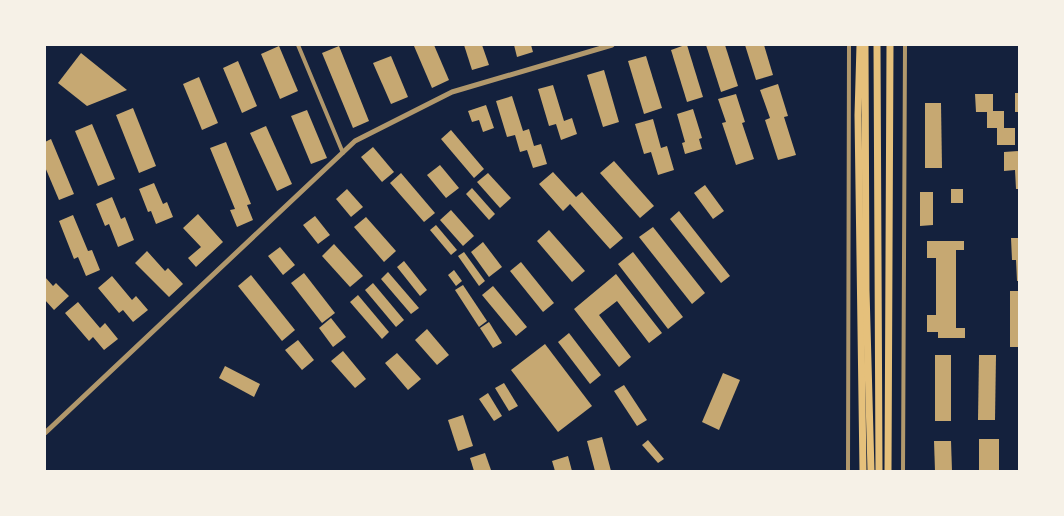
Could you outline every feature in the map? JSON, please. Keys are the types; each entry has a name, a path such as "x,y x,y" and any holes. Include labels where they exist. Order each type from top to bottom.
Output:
{"main road":[{"path":"860,45 858,115 863,471"},
{"path":"865,45 866,290 871,471"},
{"path":"877,45 879,471"},
{"path":"888,471 890,45"}],"street":[{"path":"298,45 343,153"},
{"path":"45,433 355,141 452,92 612,45"},
{"path":"848,471 849,45"},
{"path":"903,471 904,45"}],"building":[{"path":"434,45 449,80 432,88 414,46"},
{"path":"464,45 482,45 489,65 472,70"},
{"path":"514,45 531,45 533,52 517,57"},
{"path":"687,45 703,97 687,102 671,50"},
{"path":"706,45 725,45 738,86 721,92"},
{"path":"745,45 764,45 773,75 756,80"},
{"path":"279,46 298,91 280,99 261,54"},
{"path":"339,46 369,121 353,128 322,53"},
{"path":"81,53 127,90 87,106 58,83"},
{"path":"391,56 408,97 391,104 373,63"},
{"path":"646,56 662,108 644,114 628,61"},
{"path":"238,61 257,106 242,113 223,68"},
{"path":"604,70 619,122 603,127 587,75"},
{"path":"199,77 218,123 202,130 183,84"},
{"path":"778,84 788,116 784,117 796,155 778,160 765,120 770,118 760,90"},
{"path":"553,85 564,121 572,118 577,134 561,140 556,124 549,126 538,89"},
{"path":"1015,93 1019,93 1019,112 1015,112"},
{"path":"736,94 745,122 742,123 754,159 736,165 722,123 726,122 718,99"},
{"path":"975,94 993,94 993,111 1004,111 1004,128 1015,128 1015,145 997,145 997,128 987,128 987,112 976,112"},
{"path":"512,96 523,131 529,129 534,146 541,144 547,164 533,168 527,150 520,152 515,135 507,137 496,101"},
{"path":"925,103 941,103 942,168 925,168"},
{"path":"486,105 494,128 483,132 479,120 472,122 468,111"},
{"path":"133,108 156,166 139,173 116,115"},
{"path":"693,109 702,138 699,139 702,149 685,154 682,143 685,142 677,114"},
{"path":"307,110 327,158 311,164 291,116"},
{"path":"653,119 661,148 667,146 674,170 658,175 651,152 644,154 635,124"},
{"path":"92,124 115,179 98,186 75,131"},
{"path":"266,126 292,184 277,191 250,133"},
{"path":"451,130 484,169 474,178 441,139"},
{"path":"51,139 74,194 59,200 45,167 45,142"},
{"path":"226,142 251,204 247,205 253,220 237,227 230,210 235,209 210,148"},
{"path":"373,147 394,172 382,182 361,157"},
{"path":"1019,151 1019,189 1016,189 1015,170 1004,171 1004,152"},
{"path":"614,161 654,206 640,218 600,173"},
{"path":"440,165 459,188 446,198 427,175"},
{"path":"553,172 576,197 582,192 623,238 610,249 570,204 563,211 539,184"},
{"path":"401,173 435,213 424,222 390,183"},
{"path":"488,173 511,198 500,208 477,182"},
{"path":"154,183 163,204 167,202 173,217 156,224 151,211 148,212 139,189"},
{"path":"705,185 724,211 713,219 694,193"},
{"path":"472,188 495,214 489,220 466,194"},
{"path":"347,189 363,207 351,217 336,199"},
{"path":"951,189 963,189 963,203 951,203"},
{"path":"920,192 933,192 933,225 920,226"},
{"path":"112,197 121,219 125,217 134,240 118,247 109,224 105,226 96,204"},
{"path":"451,210 474,236 463,246 440,220"},
{"path":"679,211 730,276 721,283 670,219"},
{"path":"198,214 223,242 196,267 188,258 201,247 183,228"},
{"path":"73,215 88,251 92,250 100,270 86,276 78,257 74,259 59,221"},
{"path":"315,216 330,235 318,244 303,225"},
{"path":"366,217 396,251 384,262 354,227"},
{"path":"436,225 457,250 451,255 430,230"},
{"path":"653,227 705,293 692,304 639,237"},
{"path":"549,230 585,271 572,282 537,241"},
{"path":"1011,238 1019,238 1019,281 1017,281 1016,260 1012,260"},
{"path":"927,241 964,241 964,250 956,250 956,328 965,328 965,338 938,338 938,332 927,332 927,315 936,315 936,258 927,258"},
{"path":"483,242 502,267 489,277 471,252"},
{"path":"334,244 363,276 350,287 322,256"},
{"path":"280,247 295,265 283,275 268,256"},
{"path":"147,251 165,271 168,268 183,284 169,297 135,263"},
{"path":"464,252 485,281 479,286 458,256"},
{"path":"633,252 683,317 668,329 618,264"},
{"path":"404,261 427,290 420,296 397,267"},
{"path":"521,262 554,303 543,312 510,271"},
{"path":"454,270 462,281 456,286 448,275"},
{"path":"388,272 419,308 411,314 381,279"},
{"path":"304,273 335,313 322,323 291,283"},
{"path":"616,274 662,333 649,343 617,301 599,315 631,357 619,367 574,309"},
{"path":"251,275 295,330 282,341 238,286"},
{"path":"112,276 132,300 136,296 148,310 133,322 123,310 119,313 98,288"},
{"path":"45,277 53,286 56,283 69,296 54,310 45,300"},
{"path":"373,283 404,320 396,327 365,290"},
{"path":"463,285 487,321 479,327 455,290"},
{"path":"493,286 527,327 516,336 482,295"},
{"path":"1010,291 1019,291 1019,347 1010,347"},
{"path":"358,295 389,332 382,339 350,302"},
{"path":"78,302 100,328 105,323 118,339 104,350 93,337 89,341 65,313"},
{"path":"331,318 346,337 333,347 319,328"},
{"path":"489,322 502,343 493,348 480,328"},
{"path":"427,329 449,355 437,365 415,340"},
{"path":"569,333 601,375 590,384 558,342"},
{"path":"298,340 314,360 302,370 285,350"},
{"path":"545,344 592,406 558,432 511,370"},
{"path":"343,351 366,379 355,388 331,361"},
{"path":"397,353 421,379 408,390 385,363"},
{"path":"935,355 951,355 951,421 935,421"},
{"path":"979,355 996,355 995,420 978,420"},
{"path":"225,366 260,384 254,397 219,378"},
{"path":"723,373 740,380 719,430 702,422"},
{"path":"504,383 518,406 509,411 495,388"},
{"path":"624,385 647,420 637,426 614,391"},
{"path":"488,393 502,416 494,421 479,399"},
{"path":"463,415 473,446 458,451 448,420"},
{"path":"602,437 611,471 595,471 587,441"},
{"path":"979,439 999,439 999,471 979,471"},
{"path":"648,440 664,459 658,463 642,445"},
{"path":"934,441 951,441 952,471 935,471"},
{"path":"485,453 491,470 474,471 470,458"},
{"path":"568,456 572,471 555,471 552,461"}]}
